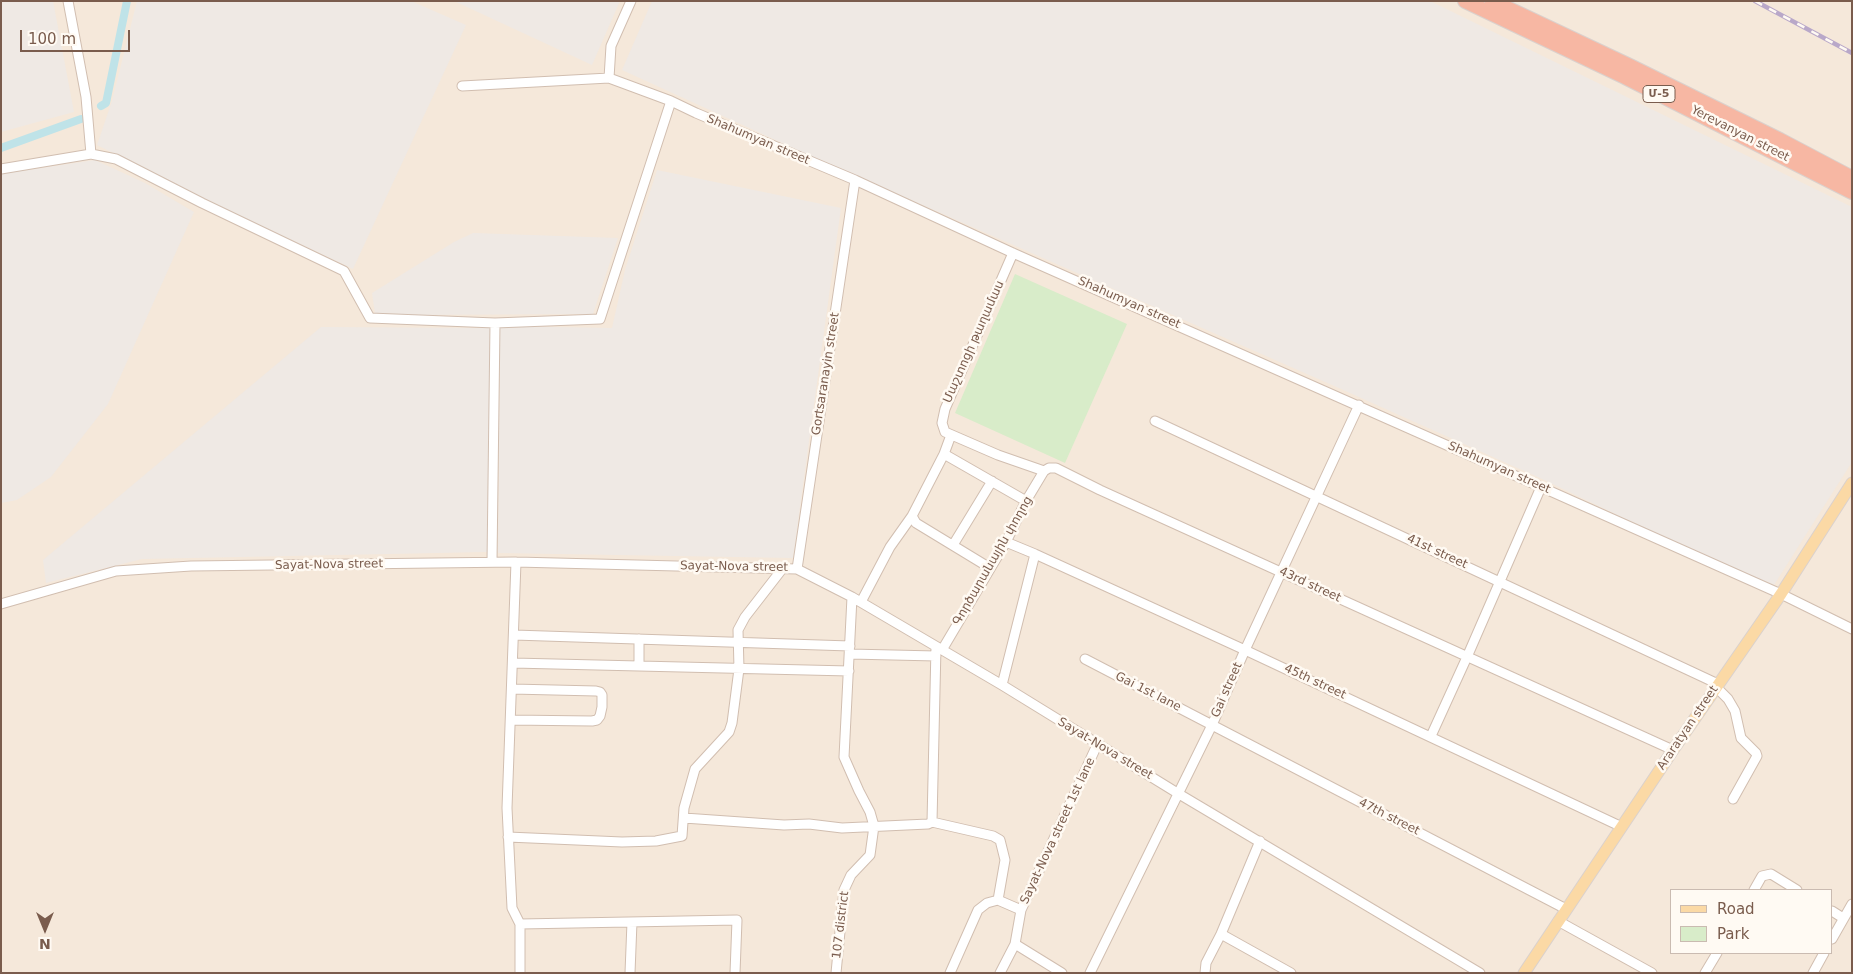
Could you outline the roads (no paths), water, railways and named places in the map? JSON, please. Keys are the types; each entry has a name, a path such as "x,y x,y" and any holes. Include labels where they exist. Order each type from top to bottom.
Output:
{"highway":[{"name":"Yerevanyan street","path":"1465,1 1554,36 1780,140 1852,178"},
{"name":"Yerevanyan street","path":"1492,1 1554,36 1852,192"}],"main road":[{"name":"Araratyan street","path":"1524,973 1673,750 1781,594 1852,483"}],"street":[{"path":"68,1 86,97 90,154"},
{"path":"609,78 611,46 631,1"},
{"name":"Shahumyan street","path":"462,86 609,78 671,101 855,180 1014,253 1360,405 1781,594"},
{"path":"1,169 90,154 116,159 202,203 344,271 370,318 495,323 600,319 671,101"},
{"name":"Gortsaranayin street","path":"797,569 855,180"},
{"name":"Մաշտոցի թաղամաս","path":"860,602 890,547 912,516 944,454 948,434 942,423 945,409 1014,253"},
{"path":"492,562 495,323"},
{"name":"Gai street","path":"1090,973 1212,725 1245,650 1360,405"},
{"name":"41st street","path":"1155,421 1500,581 1717,686"},
{"name":"43rd street","path":"948,434 998,455 1044,471 1049,468 1056,468 1100,490 1673,750"},
{"path":"944,454 1026,501"},
{"name":"Գործարանային փողոց","path":"938,651 1006,542 1026,501 1044,471"},
{"path":"953,545 992,481"},
{"path":"1430,736 1467,657 1541,486"},
{"path":"912,516 916,523 990,568"},
{"name":"45th street","path":"1006,542 1245,650 1622,827"},
{"path":"1002,685 1035,554"},
{"path":"516,562 508,837 512,908 520,924 520,973"},
{"name":"Sayat-Nova street","path":"1,604 116,571 191,566 516,562 797,569 852,596 938,651 1002,685 1097,745 1480,973"},
{"path":"508,837 622,842 656,841 682,836 686,797 695,768 729,732 732,723 738,669 738,630 783,568"},
{"path":"1781,594 1852,629"},
{"path":"852,596 844,757 870,812 874,826"},
{"path":"514,635 737,641 850,650 938,651 932,822"},
{"path":"639,639 639,666"},
{"name":"Gai 1st lane","path":"1085,659 1212,725"},
{"path":"513,663 848,671"},
{"path":"1717,686 1728,699 1734,711 1741,738 1757,756 1733,799"},
{"path":"511,720 597,720 600,716 602,701 600,692 596,691 512,689"},
{"name":"47th street","path":"1212,725 1566,909"},
{"name":"Sayat-Nova street 1st lane","path":"1000,973 1015,944 1021,910 1097,745"},
{"path":"684,818 784,825 809,824 842,828 928,824 932,822 994,836 1000,840 1004,860 998,900"},
{"name":"107 district","path":"836,973 844,890 851,875 870,855 874,826"},
{"path":"1205,973 1206,963 1221,934 1260,841"},
{"path":"1755,889 1762,876 1771,874 1795,889"},
{"path":"950,973 978,910 987,903 998,900 1021,910"},
{"path":"1833,937 1852,904"},
{"path":"1833,912 1843,918"},
{"path":"520,924 737,920 735,973"},
{"path":"1558,921 1652,973"},
{"path":"630,973 632,922"},
{"path":"1221,934 1291,973"},
{"path":"1015,944 1062,973"},
{"path":"1706,973 1716,954"},
{"path":"1813,973 1823,954"}],"waterway":[{"path":"101,106 106,103 127,1"},
{"path":"1,148 81,119"}],"railway":[{"path":"1755,1 1852,53"}]}
